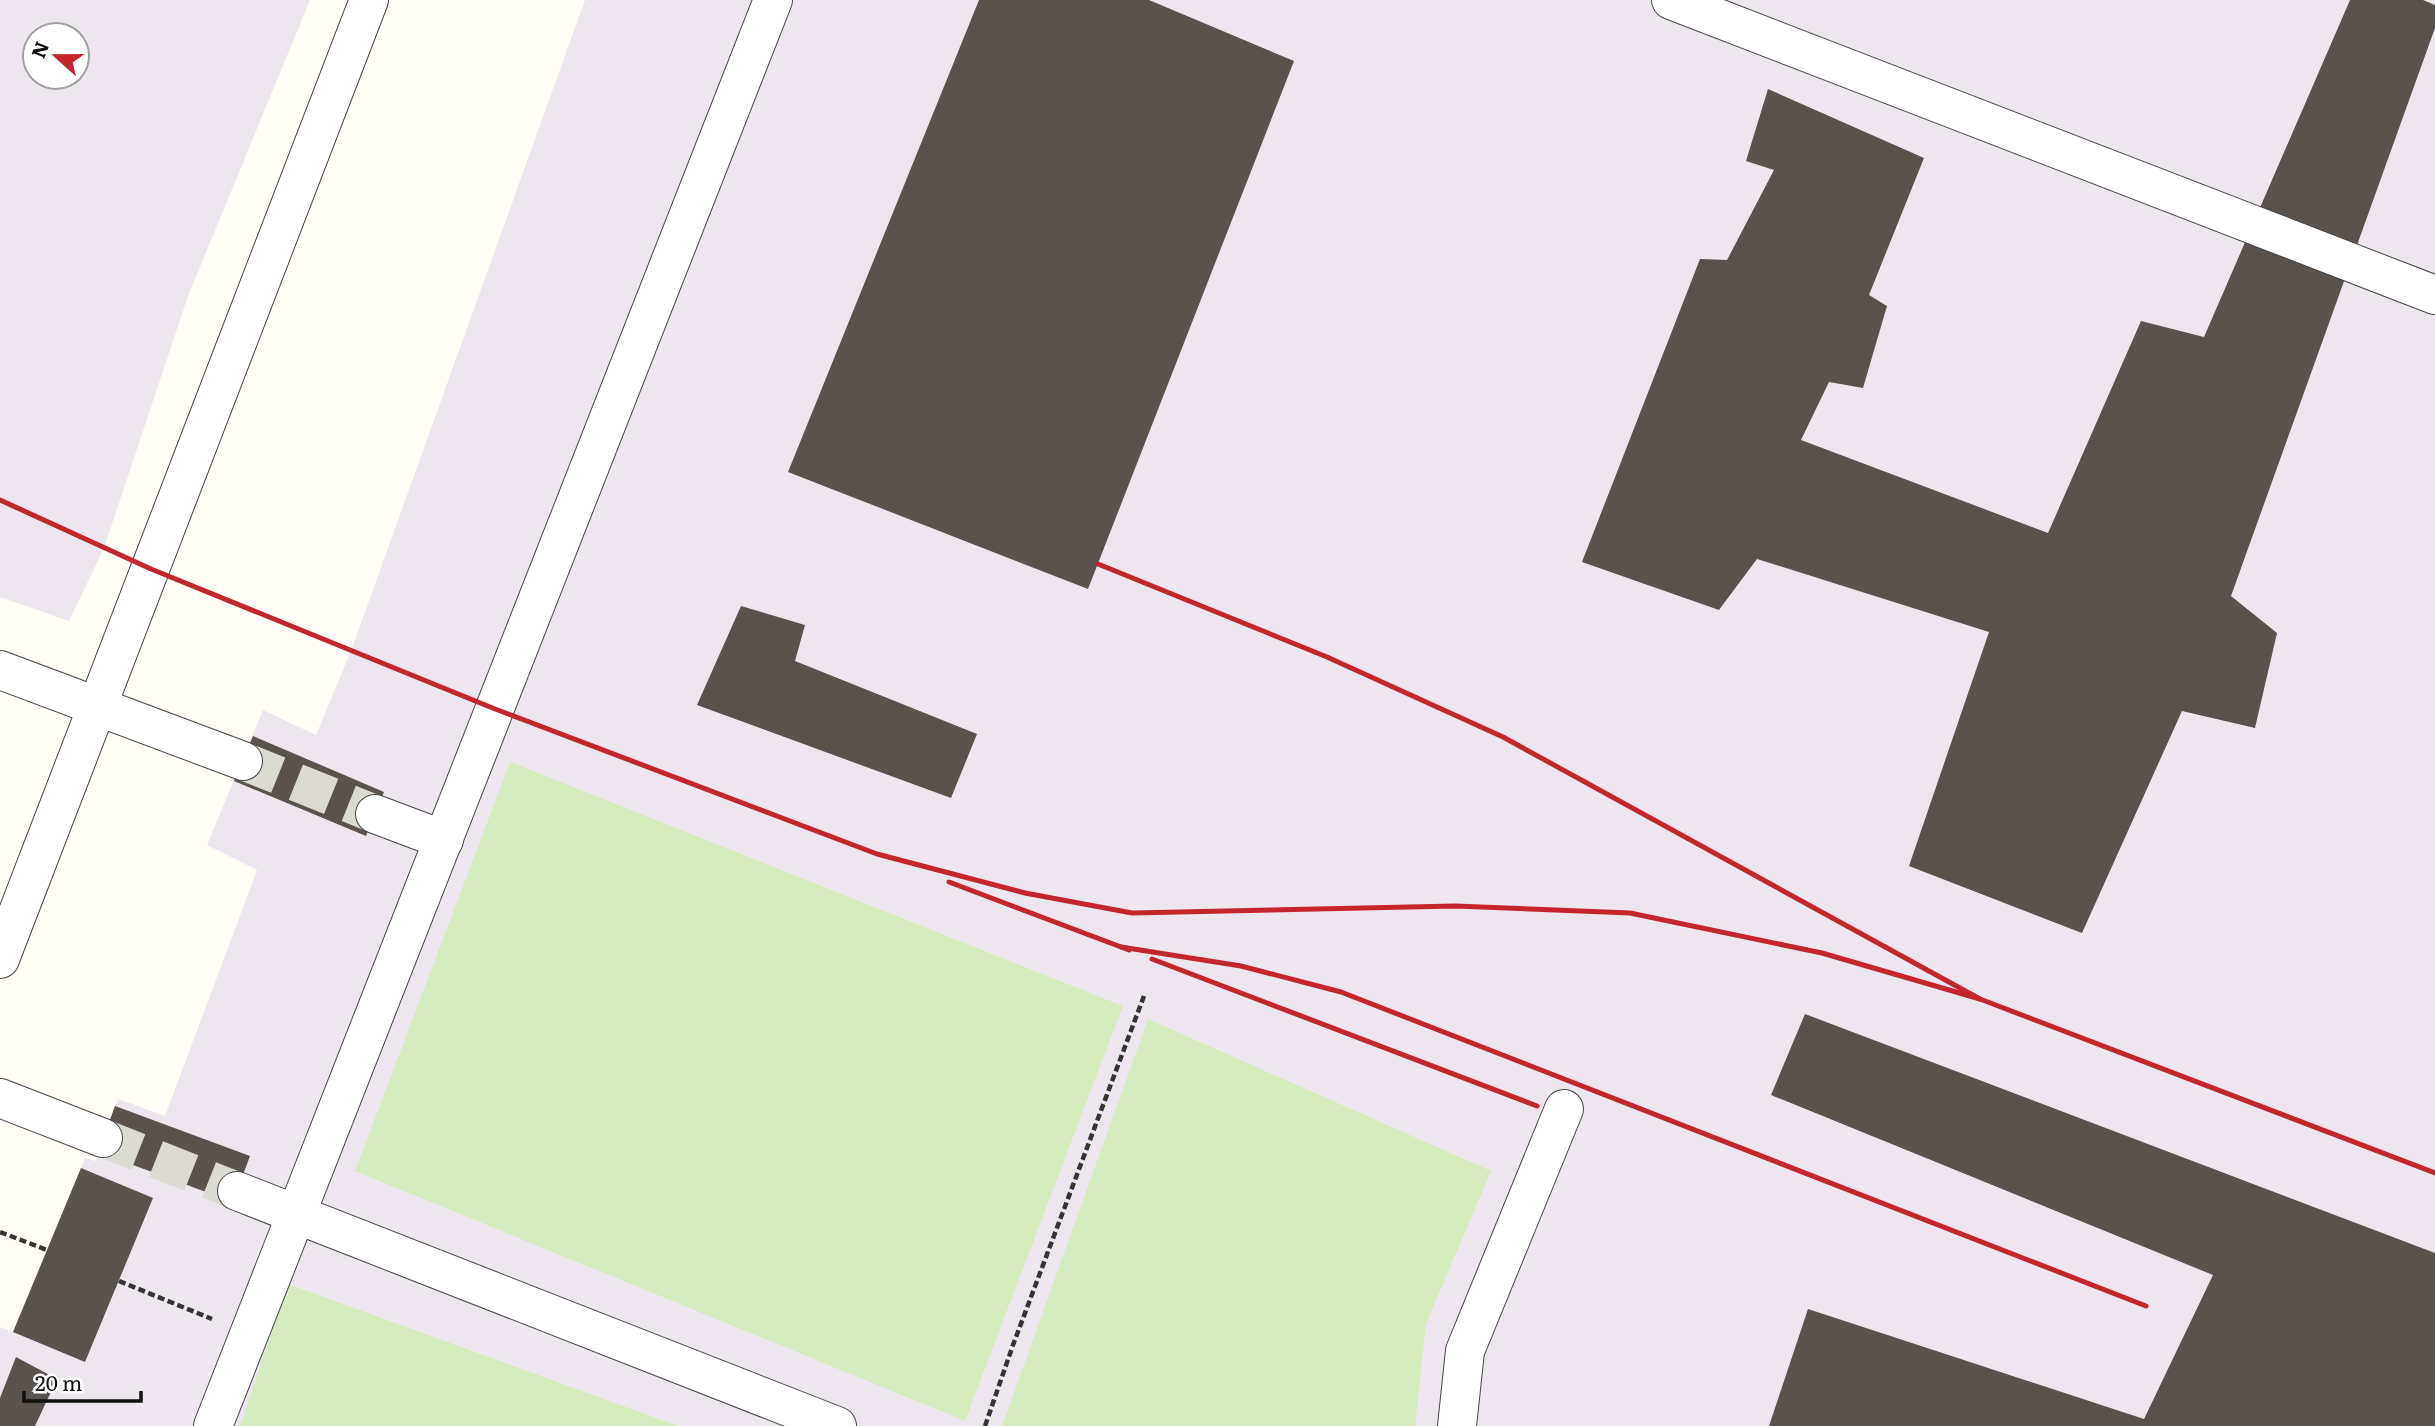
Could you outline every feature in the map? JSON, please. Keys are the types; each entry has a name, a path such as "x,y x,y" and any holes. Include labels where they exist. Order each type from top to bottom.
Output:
{"street":[{"path":"0,959 369,0"},
{"path":"213,1426 772,0"},
{"path":"1671,0 2435,295"},
{"path":"0,670 243,761"},
{"path":"375,814 444,840"},
{"path":"0,1098 103,1138"},
{"path":"1457,1426 1465,1351 1564,1109"},
{"path":"237,1191 837,1426"}],"path":[{"path":"985,1426 1144,996"},
{"path":"0,1233 47,1251"},
{"path":"119,1281 249,1334"}],"shaded area":[{"path":"0,0 310,0 188,296 104,548 69,621 0,597"},
{"path":"585,0 2435,0 2435,1426 0,1426 0,1327 13,1332 85,1158 96,1161 118,1099 165,1116 257,870 207,845 263,710 316,735 351,651"}],"green space":[{"path":"510,762 1123,1006 965,1421 355,1171"},
{"path":"1148,1019 1491,1171 1426,1324 1415,1426 1002,1426"},
{"path":"288,1284 678,1426 240,1426"}],"building":[{"path":"979,0 1149,0 1294,61 1088,589 788,472"},
{"path":"2350,0 2423,0 2435,5 2435,28 2231,596 2277,633 2255,728 2182,711 2082,933 1909,866 1989,632 1757,559 1719,610 1582,562 1700,259 1727,260 1774,170 1746,161 1768,89 1924,158 1869,295 1887,306 1863,388 1829,382 1801,440 2048,533 2141,321 2204,337"},
{"path":"741,606 805,625 795,661 977,734 951,798 697,705"},
{"path":"253,736 384,792 366,836 234,781"},
{"path":"1805,1014 2435,1253 2435,1426 1769,1426 1808,1309 2144,1419 2213,1275 1771,1095"},
{"path":"115,1106 250,1156 233,1202 98,1152"},
{"path":"81,1168 153,1198 85,1362 13,1332"},
{"path":"16,1357 57,1379 35,1426 0,1426 0,1398"}],"tunnel":[{"path":"243,761 375,814"},
{"path":"103,1138 237,1191"}],"railway":[{"path":"0,500 151,569 495,709 877,854 1025,893 1132,913 1455,906 1630,913 1822,953 1980,999"},
{"path":"1098,564 1327,657 1503,737 1980,999 2435,1173"},
{"path":"949,882 1129,950"},
{"path":"1121,947 1241,966 1341,992 2146,1306"},
{"path":"1152,959 1537,1106"}]}
